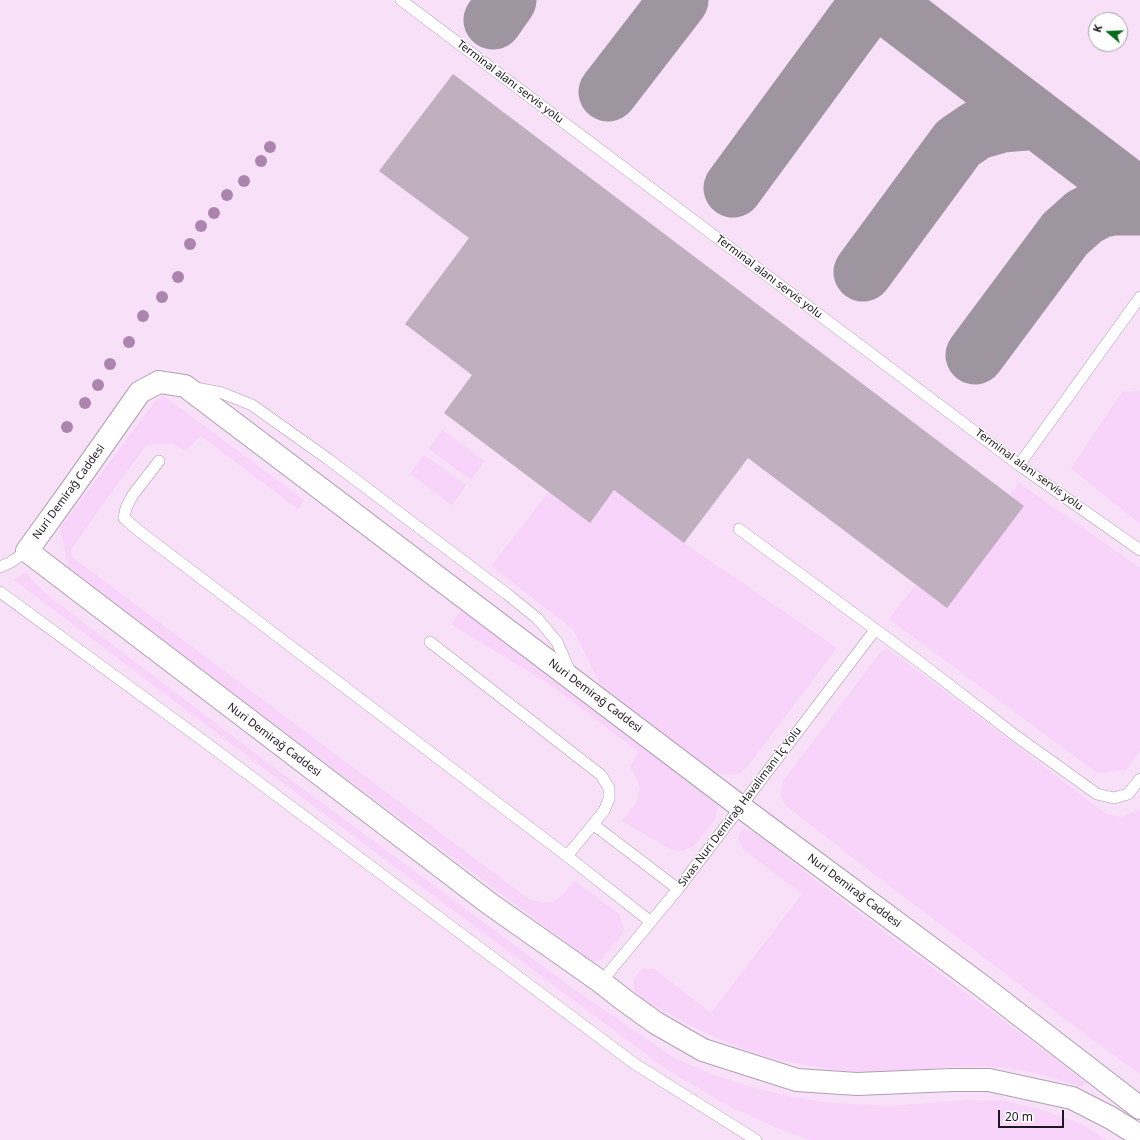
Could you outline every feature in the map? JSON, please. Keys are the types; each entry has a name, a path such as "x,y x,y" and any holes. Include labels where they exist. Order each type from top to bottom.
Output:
{"main road":[{"name":"Nuri Demirağ Caddesi","path":"1140,1108 982,986 741,807 185,386 159,382 140,392 27,551 490,904 601,982 656,1023 703,1050 797,1080 857,1084 990,1080 1072,1098 1111,1118 1140,1136"}],"lane":[{"name":"Terminal alanı servis yolu","path":"401,0 1019,465 1140,550"},
{"path":"1019,465 1140,297"},
{"path":"185,386 222,393 252,405 347,473 538,619 557,642 575,682"},
{"path":"159,461 132,496 126,508 124,518 139,531 567,856 651,922"},
{"path":"739,529 921,663 1016,736 1097,794 1114,798 1128,794 1140,779"},
{"path":"0,567 11,562 27,551"},
{"path":"0,592 207,744 635,1064 756,1140"},
{"name":"Sivas Nuri Demirağ Havalimanı İç Yolu","path":"601,982 678,888 875,630"},
{"path":"430,642 601,774 608,788 609,799 604,811 594,825 567,856"},
{"path":"594,825 678,888"}],"shaded area":[{"path":"0,0 1140,0 1140,1140 0,1140"},
{"path":"1140,391 1140,524 1071,468 1122,392"},
{"path":"164,396 304,500 298,509 201,436 186,450 170,444 152,444 145,447 107,498 71,550 72,557 530,900 542,903 552,902 563,895 575,881 619,914 624,929 621,936 601,960 594,963 69,571 60,528 157,399"},
{"path":"442,430 485,461 471,480 429,449"},
{"path":"424,455 466,485 452,505 410,474"},
{"path":"1019,483 1140,568 1140,751 1126,770 1097,773 889,619 916,585 947,608 1024,506 1010,495"},
{"path":"614,490 684,543 837,648 747,767 740,773 730,775 717,773 601,686 573,629 491,566 549,492 589,523"},
{"path":"26,572 32,580 50,597 260,757 571,987 674,1058 711,1074 751,1087 793,1097 824,1102 890,1106 968,1100 1007,1101 1045,1111 1081,1124 1107,1140 810,1140 782,1130 727,1105 666,1069 14,580"},
{"path":"463,608 716,798 718,804 715,819 694,846 682,851 672,850 622,821 637,802 640,788 630,766 639,752 549,684 451,624"},
{"path":"887,649 1106,814 1122,817 1140,809 1140,1074 1090,1038 785,805 781,795 783,781 881,652"},
{"path":"745,829 753,831 819,883 1087,1083 1081,1087 1037,1073 1006,1068 975,1066 873,1073 828,1069 774,1059 738,1047 697,1029 642,999 634,991 633,983 637,974 643,969 654,969 711,1013 802,894 744,850 738,839 740,832"}],"building":[{"path":"453,74 1024,506 947,608 748,458 684,543 614,490 590,523 444,413 472,375 405,324 469,238 379,171"}],"taxiway":[{"path":"493,20 507,0"},
{"path":"608,92 679,0"},
{"path":"733,188 871,0"},
{"path":"880,0 1140,198"},
{"path":"863,272 958,143 977,130 1002,123 1037,120"},
{"path":"975,355 1065,234 1084,217 1099,209 1113,206 1140,206"}]}
